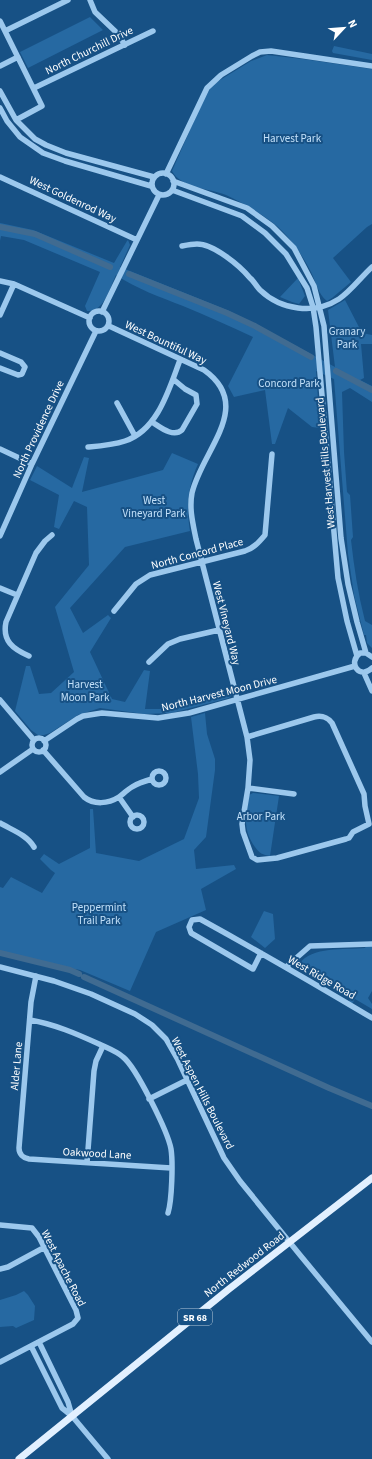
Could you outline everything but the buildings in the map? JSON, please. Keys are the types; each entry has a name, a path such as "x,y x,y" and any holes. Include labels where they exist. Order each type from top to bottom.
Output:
{"main road":[{"name":"North Redwood Road","path":"19,1459 238,1282 372,1178"}],"street":[{"path":"5,31 68,0"},
{"path":"90,0 95,12 117,33 125,45"},
{"path":"0,21 42,106 16,120"},
{"name":"North Churchill Drive","path":"34,88 153,31"},
{"path":"166,174 207,88 221,75 252,56 260,52 271,51 372,66"},
{"path":"0,66 18,57"},
{"path":"0,91 16,120 35,139 66,153 154,177"},
{"path":"0,108 20,137 43,153 65,161 152,186"},
{"path":"160,173 166,174 174,181 172,190 165,195 159,195 154,191 152,186 154,177 160,173"},
{"name":"West Goldenrod Way","path":"0,177 137,240"},
{"name":"West Harvest Hills Boulevard","path":"174,181 247,208 272,226 294,248 314,286 324,326 341,538 352,599 366,653"},
{"name":"West Harvest Hills Boulevard","path":"172,190 242,216 265,233 286,254 307,288 313,308 338,578 347,621 357,656"},
{"path":"102,312 159,195"},
{"path":"182,246 198,244 212,248 240,267 260,290 276,301 294,308 313,308 331,303 344,295 372,267"},
{"path":"0,281 14,284 90,318"},
{"path":"0,315 14,284"},
{"path":"96,312 102,312 108,317 109,326 102,331 96,331 90,324 90,318 96,312"},
{"name":"West Bountiful Way","path":"109,326 204,370 219,383 226,398"},
{"name":"North Providence Drive","path":"0,536 32,464 96,331"},
{"path":"0,352 21,362 26,367 22,374 18,375 0,368"},
{"path":"88,447 106,446 124,442 135,436 152,422 173,379 180,360"},
{"path":"152,422 166,431 178,433 182,430 197,404 196,395 185,389 173,379"},
{"name":"West Vineyard Way","path":"226,398 226,414 223,424 200,470 192,494 192,519 201,563 236,700 247,736 250,760 248,788 242,824 243,832 252,858 257,860 277,858 346,840 354,832 369,824 364,806 364,794 332,723 326,717 317,716 247,736"},
{"path":"117,403 135,436"},
{"path":"0,449 32,464"},
{"name":"North Concord Place","path":"114,611 136,584 150,575 201,563 252,548 265,535 272,454"},
{"path":"29,656 13,647 8,641 4,630 8,615 40,546 52,534"},
{"path":"0,588 17,595"},
{"path":"149,662 168,644 180,639 219,630"},
{"path":"372,657 363,652 357,656 354,663 357,670 364,672 372,670"},
{"name":"North Harvest Moon Drive","path":"44,741 83,716 102,713 158,718 236,700 355,666"},
{"path":"364,672 372,691"},
{"path":"0,700 34,740"},
{"path":"34,740 38,738 44,741 45,746 43,750"},
{"path":"33,749 32,743 34,740"},
{"path":"33,749 38,752 43,750"},
{"path":"0,772 33,749"},
{"path":"43,750 87,800 99,803 108,802 119,797 130,788 152,779"},
{"path":"248,788 294,794"},
{"path":"119,797 133,817"},
{"path":"0,823 24,836 31,841 34,847"},
{"name":"West Ridge Road","path":"261,953 253,969 191,933 189,927 192,920 200,919 261,953 286,967 372,1018"},
{"path":"286,967 310,946 372,944"},
{"name":"West Aspen Hills Boulevard","path":"0,967 54,981 91,994 144,1019 166,1039 224,1158 290,1243 372,1342"},
{"name":"Alder Lane","path":"22,1156 19,1148 32,994 36,976"},
{"path":"30,1020 68,1030 118,1053 135,1071 169,1141 171,1168 170,1203 168,1212"},
{"path":"86,1163 94,1071 103,1046"},
{"path":"149,1098 187,1080"},
{"name":"Oakwood Lane","path":"22,1156 29,1159 171,1168"},
{"name":"West Apache Road","path":"0,1226 32,1228 40,1237 76,1310 78,1318 73,1324 39,1342"},
{"path":"0,1269 8,1267 45,1247"},
{"path":"0,1362 39,1342 68,1402 72,1416"},
{"path":"31,1346 60,1404 108,1459"}],"green space":[{"path":"90,17 103,30 28,68 20,52"},
{"path":"334,46 372,54 372,60 333,53 332,51"},
{"name":"Harvest Park","path":"267,55 372,69 372,224 333,258 351,282 327,301 319,291 303,258 281,230 264,216 243,203 226,195 189,185 176,177 172,171 201,105 212,85 251,61"},
{"path":"0,223 33,230 114,263 128,240 130,245 120,267 227,310 335,367 328,310 345,300 362,333 372,335 372,344 361,344 364,378 360,380 372,386 372,402 350,388 342,392 347,492 350,495 353,537 351,540 352,550 358,591 365,621 372,625 372,648 367,643 366,635 364,635 354,595 348,554 334,379 316,371 320,428 312,427 288,408 275,444 272,444 265,390 234,397 228,386 253,337 140,289 116,275 102,304 93,311 87,311 85,306 100,272 24,240 1,236 0,241"},
{"path":"298,278 305,296 299,304 280,297"},
{"path":"172,453 198,464 192,480 188,505 190,531 125,547 70,608 83,633 108,615 111,618 90,652 112,699 125,702 144,670 150,671 145,709 167,709 232,692 232,695 229,698 172,713 144,714 100,708 78,715 50,733 38,735 31,730 15,711 26,666 30,666 39,694 51,693 74,672 55,607 89,565 87,507 74,501 59,529 54,527 59,495 30,480 37,466 72,488 84,457 89,458 82,492 163,470"},
{"name":"Peppermint Trail Park","path":"205,713 207,734 215,759 215,770 206,837 194,850 196,869 234,865 236,869 201,889 206,910 156,932 130,991 80,970 0,955 0,887 3,888 11,877 42,893 55,873 40,859 44,854 59,864 90,848 90,809 93,809 96,853 139,861 184,839 199,798 198,774 191,717"},
{"name":"Arbor Park","path":"253,793 279,796 270,856 258,851 248,834 246,822 247,809 249,795"},
{"path":"264,911 273,914 275,939 265,948 251,937"},
{"path":"366,946 372,946 372,991 368,998 372,1004 372,1009 355,999 352,1004 349,1002 351,996 299,964 312,954 329,950 365,948"},
{"path":"24,1291 35,1306 34,1320 16,1328 13,1326 0,1327 0,1300"}],"waterway":[{"path":"0,227 35,234 110,267"},
{"path":"129,274 227,313 255,326 311,357"},
{"path":"336,371 372,390"},
{"path":"0,953 70,970 79,974"},
{"path":"84,977 372,1106"}],"park label":[{"name":"Granary Park","path":"347,337"},
{"name":"Concord Park","path":"289,383"},
{"name":"West Vineyard Park","path":"154,506"},
{"name":"Harvest Moon Park","path":"85,690"}]}
